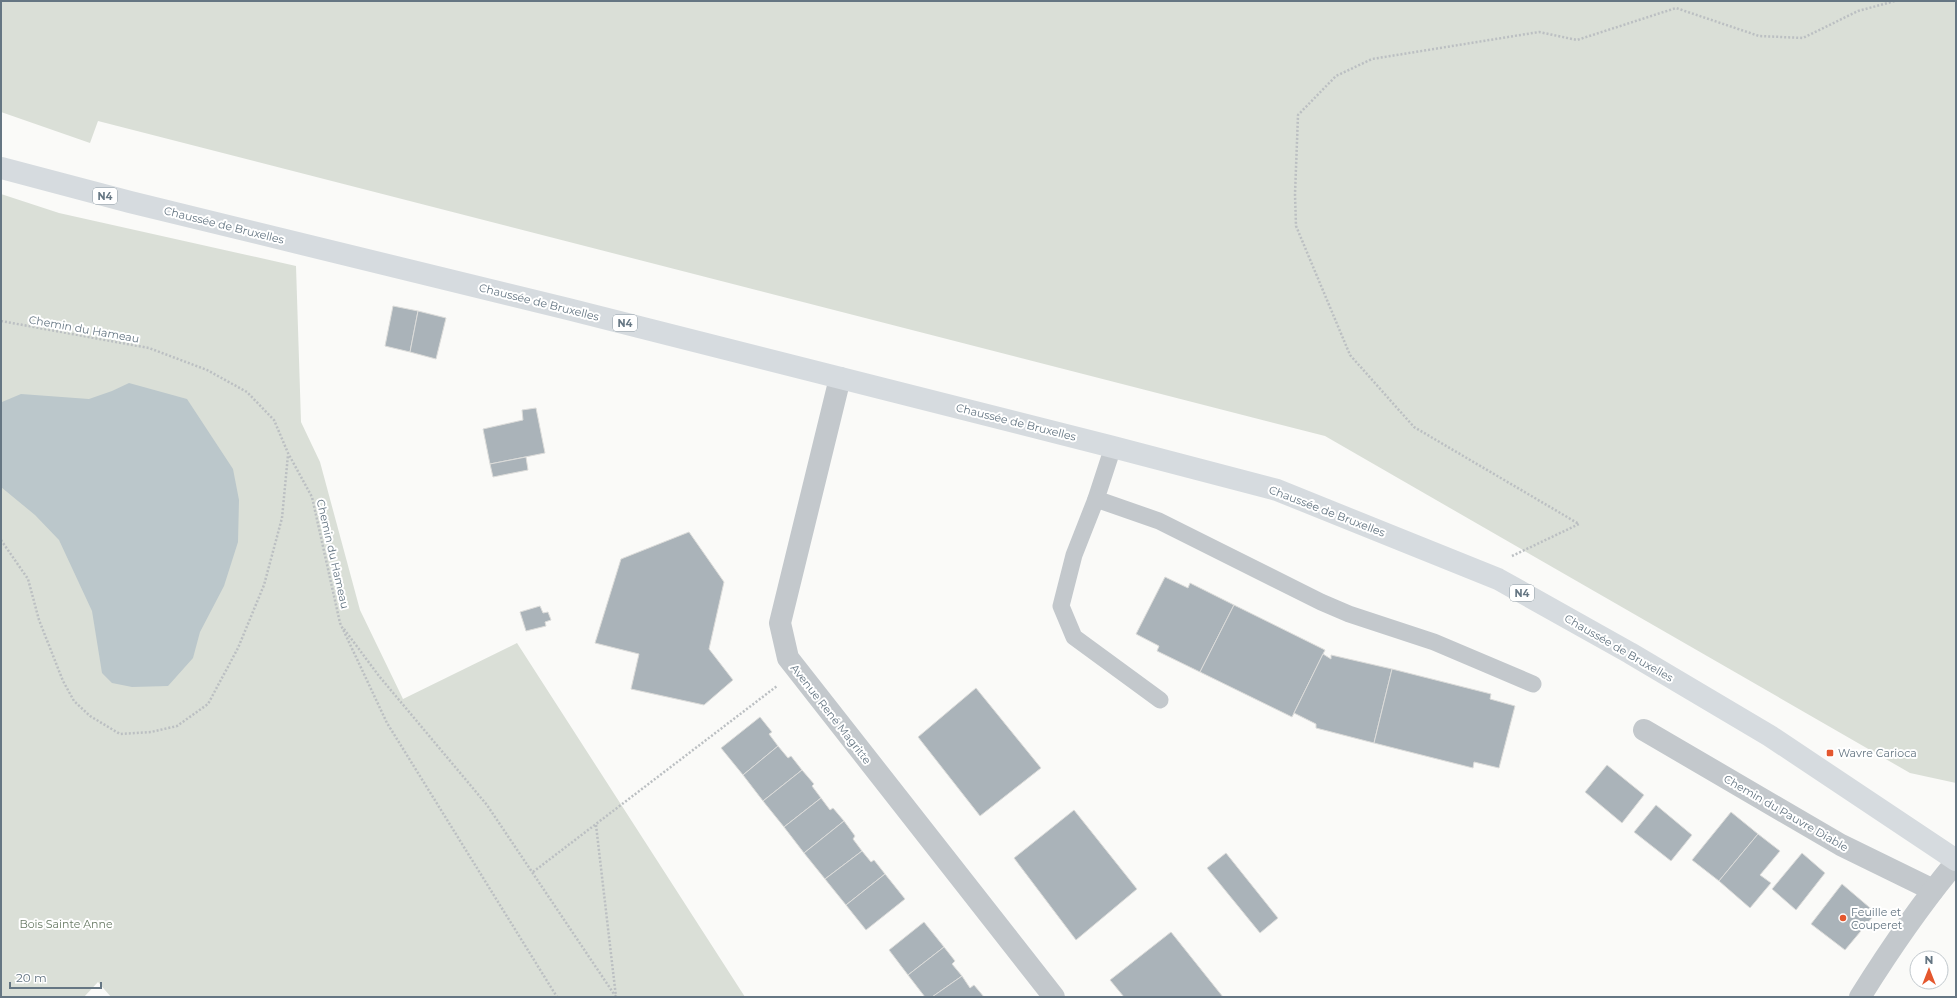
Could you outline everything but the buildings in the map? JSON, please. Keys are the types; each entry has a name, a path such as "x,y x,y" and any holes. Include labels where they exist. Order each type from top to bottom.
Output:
{"main road":[{"name":"Chaussée de Bruxelles","path":"1,168 130,202 552,305 1114,447 1277,490 1498,579 1630,653 1770,736 1956,861"}],"street":[{"name":"Avenue René Magritte","path":"840,378 780,623 788,658 796,671 1054,997"},
{"name":"Chemin du Pauvre Diable","path":"1644,730 1841,845 1932,890"},
{"path":"1860,997 1890,949 1932,890 1956,861"}],"lane":[{"path":"1114,447 1074,555 1061,606 1074,637 1160,700"},
{"path":"1096,499 1159,521 1335,608 1434,642 1533,684"}],"path":[{"path":"1480,572 1579,524 1414,427 1350,355 1296,226 1295,194 1298,115 1336,76 1372,59 1539,32 1576,40 1676,8 1759,36 1803,38 1858,11 1894,1"},
{"name":"Chemin du Hameau","path":"1,321 149,348 207,370 247,392 274,420 288,453 312,497 340,623 387,723 557,997"},
{"path":"1,540 28,579 39,620 63,681 74,701 90,716 120,734 151,732 177,726 208,704 238,648 264,585 282,518 288,453"},
{"path":"340,623 379,676 487,804 616,997"},
{"path":"532,872 596,825 796,671"},
{"path":"596,825 616,997"}],"green space":[{"path":"1,1 1956,1 1956,783 1910,773 1325,436 98,121 90,143 1,112"},
{"name":"Bois Sainte Anne","path":"1,194 59,213 296,266 301,422 320,462 360,610 403,699 517,643 745,997 111,997 98,982 84,997 1,997"}],"shaded area":[{"path":"129,383 187,399 233,469 239,500 238,542 224,586 200,632 193,658 168,686 132,687 112,683 102,673 92,611 59,540 35,515 1,487 2,402 21,394 89,399"}],"place":[{"name":"Wavre Carioca","path":"1830,753"},
{"name":"Feuille et Couperet","path":"1843,918"}]}
